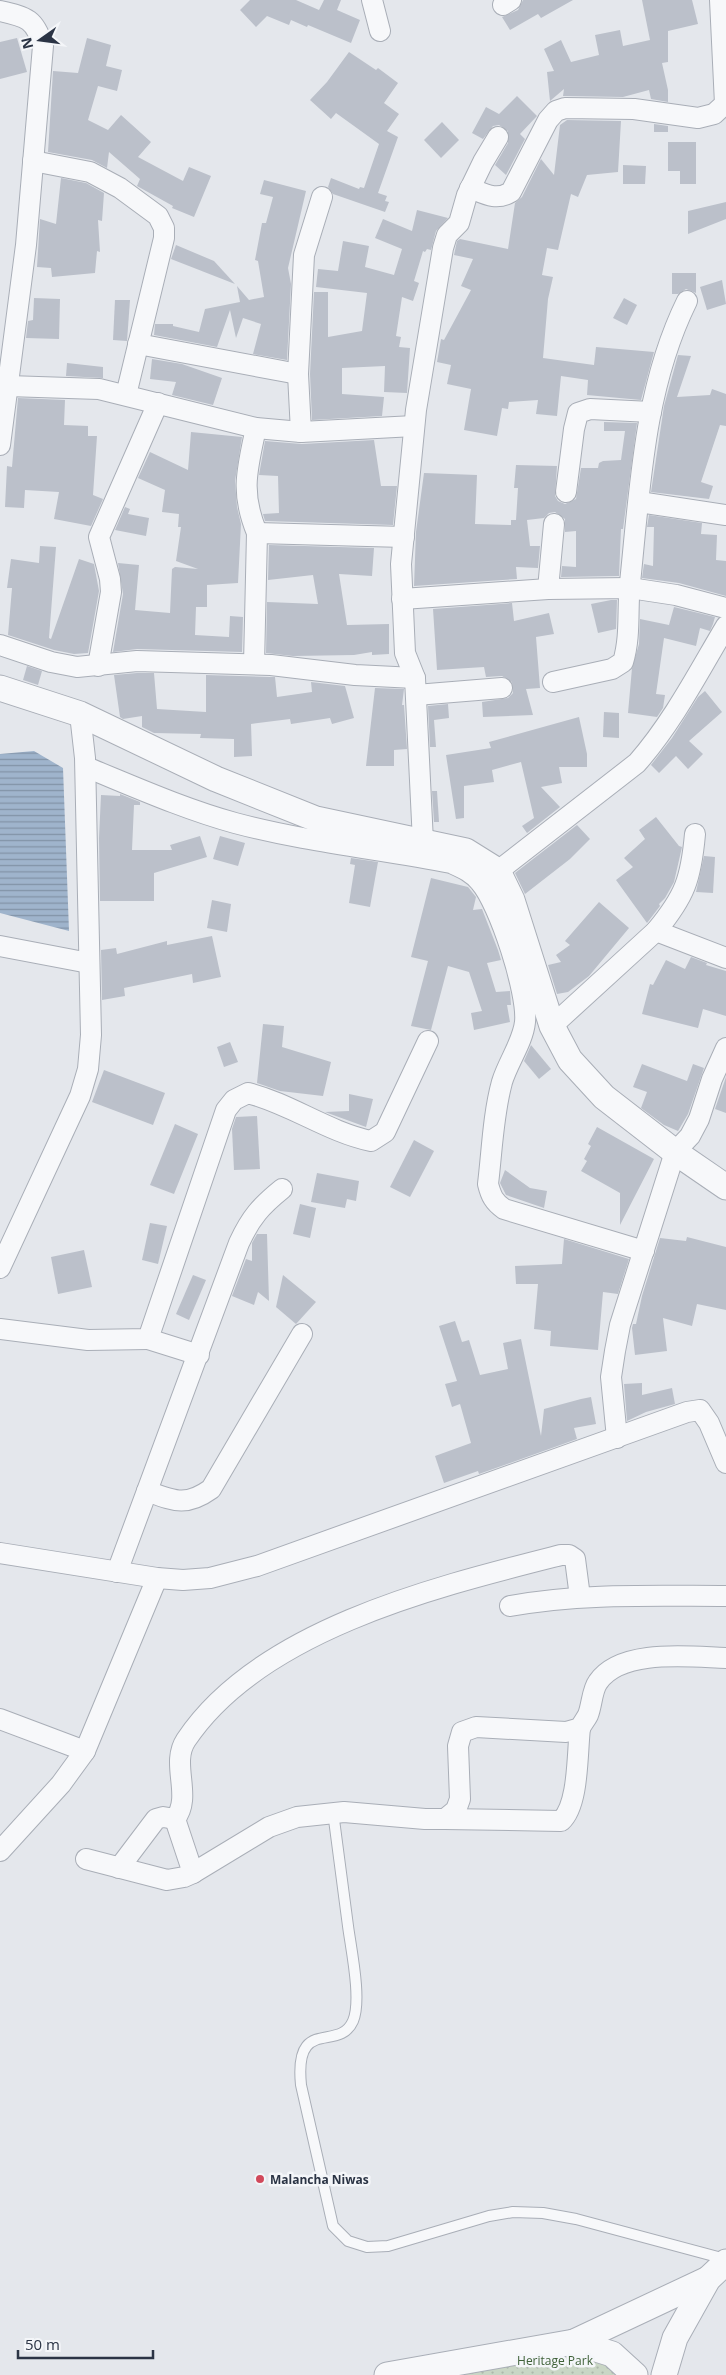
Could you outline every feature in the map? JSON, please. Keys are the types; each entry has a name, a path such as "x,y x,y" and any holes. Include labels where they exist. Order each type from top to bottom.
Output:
{"street":[{"path":"372,0 380,32"},
{"path":"470,188 491,197 502,197 510,192 548,120 556,111 565,108 634,109 698,118 714,114 725,104 722,2"},
{"path":"0,11 20,15 38,28 43,46 26,245 0,445"},
{"path":"423,842 416,686 405,653 402,599 404,536 414,426 438,265 447,235 459,223 470,188 498,137"},
{"path":"33,160 90,172 120,188 158,216 164,228 164,238 126,395"},
{"path":"301,432 298,374 304,255 322,197"},
{"path":"553,682 612,669 623,662 628,646 630,588 651,412 667,348 687,301"},
{"path":"138,344 298,374"},
{"path":"8,386 99,389 256,428 301,432 414,426"},
{"path":"98,666 111,592 110,579 99,538 158,403"},
{"path":"566,492 574,429 578,413 590,409 651,412"},
{"path":"254,664 258,533 250,517 246,495 247,472 256,428"},
{"path":"639,502 726,515"},
{"path":"548,589 554,524"},
{"path":"258,533 404,536"},
{"path":"402,599 548,589 630,588 676,595 726,608"},
{"path":"498,871 637,763 672,717 726,626"},
{"path":"0,644 51,662 77,666 98,666 137,661 254,664 355,675 416,686 502,688"},
{"path":"0,688 80,714 216,779 316,819 466,852 498,871 512,900 552,1026 570,1060 604,1097 675,1152 726,1187"},
{"path":"0,1268 7,1233 80,1096 88,1068 91,1035 86,767 80,714"},
{"path":"86,767 205,814 237,823 322,841 451,863 469,871 480,882 490,899 515,963 525,1011 521,1036 507,1067 498,1103 488,1184 491,1195 496,1203 504,1209 644,1251"},
{"path":"552,1026 656,931 680,899 689,880 695,834"},
{"path":"656,931 726,958"},
{"path":"0,946 89,963"},
{"path":"148,1339 226,1110 234,1100 248,1093 266,1098 353,1137 371,1141 385,1132 428,1040"},
{"path":"617,1438 611,1377 620,1324 675,1152 690,1136 699,1119 724,1056"},
{"path":"117,1572 249,1222 261,1206 282,1189"},
{"path":"0,1329 88,1340 148,1339 199,1355"},
{"path":"147,1491 172,1500 185,1502 198,1498 211,1489 302,1334"},
{"path":"0,1553 157,1578 183,1580 210,1578 257,1566 502,1477 688,1412 700,1410 709,1423 726,1463"},
{"path":"175,1819 179,1814 182,1788 178,1763 180,1751 186,1740 220,1701 278,1655 319,1634 417,1595 456,1582 561,1555 569,1555 575,1559 580,1597"},
{"path":"0,1851 61,1784 85,1751 157,1578"},
{"path":"510,1606 580,1597 726,1596"},
{"path":"86,1859 167,1880 184,1877 193,1873 269,1827 297,1817 333,1812 425,1819 561,1821 568,1815 573,1802 580,1728 588,1716 598,1682 614,1668 637,1659 660,1656 726,1658"},
{"path":"0,1719 85,1751"},
{"path":"445,1818 456,1810 460,1799 458,1746 462,1732 476,1728 566,1732 580,1728"},
{"path":"119,1868 156,1819 163,1817 175,1819"},
{"path":"175,1819 193,1873"},
{"path":"664,2375 676,2338 708,2279 726,2261"},
{"path":"387,2375 574,2342 708,2279"},
{"path":"574,2342 612,2354 636,2375"}],"lane":[{"path":"333,1812 354,1973 355,2007 353,2020 346,2030 312,2040 303,2051 299,2065 303,2094 333,2226 348,2240 367,2247 388,2246 489,2216 513,2212 543,2213 576,2219 726,2261"}],"green space":[{"name":"Heritage Park","path":"604,2351 627,2375 391,2375"}],"water":[{"path":"34,751 63,768 69,931 0,913 0,754"}],"building":[{"path":"250,0 296,0 319,10 324,0 341,0 337,10 360,20 351,43 291,20 289,25 267,16 256,27 240,10"},
{"path":"523,0 573,0 541,18 538,14 510,30 502,17 518,10"},
{"path":"642,0 692,0 698,24 668,31 668,62 662,63 668,90 668,102 651,99 649,90 623,97 563,96 564,89 550,101 547,72 554,71 544,49 561,40 571,62 599,55 595,35 620,30 623,46 650,40"},
{"path":"17,38 27,72 0,79 0,42"},
{"path":"87,38 111,45 106,66 122,70 117,91 98,86 88,120 108,130 121,115 151,142 138,157 183,181 189,167 211,176 194,217 172,208 173,206 137,186 140,179 109,152 107,168 92,160 48,152 53,71 78,73"},
{"path":"349,52 376,70 378,68 398,83 384,103 399,114 387,131 398,137 378,193 387,196 385,201 389,202 385,212 333,194 328,187 331,178 359,189 360,187 364,188 379,144 336,113 331,119 310,100 327,82"},
{"path":"517,96 537,116 520,134 525,139 506,175 495,165 508,143 508,131 499,125 493,126 483,139 472,133 486,107 499,114"},
{"path":"567,120 621,121 618,172 587,175 578,197 571,194 558,250 547,248 542,275 553,277 548,299 543,358 594,365 596,347 654,352 641,400 587,395 588,380 561,376 557,416 536,414 538,400 509,402 508,409 502,408 497,436 464,430 471,389 447,384 451,365 437,362 441,339 444,340 471,290 461,286 473,259 454,255 457,241 460,239 508,249 515,203 522,197 541,159 554,175 560,125"},
{"path":"442,122 459,140 441,158 424,140"},
{"path":"654,124 668,126 668,132 654,132"},
{"path":"668,142 696,142 696,184 680,184 680,171 668,171"},
{"path":"623,165 646,166 645,184 623,184"},
{"path":"61,178 86,183 104,193 102,221 98,220 100,252 97,251 95,273 52,277 51,268 37,267 40,219 56,224"},
{"path":"264,180 306,191 288,268 291,284 287,360 253,354 261,324 243,318 236,338 230,310 217,347 154,335 155,324 173,324 173,326 199,332 205,309 240,302 237,286 249,300 264,297 258,261 255,260 262,223 266,223 273,197 260,194"},
{"path":"726,202 726,219 688,234 688,211"},
{"path":"417,210 448,218 436,231 431,250 423,251 414,281 419,283 413,301 402,297 396,336 401,337 399,347 410,348 407,393 384,392 385,366 342,368 342,394 384,397 382,416 312,420 310,374 314,292 328,292 328,337 362,331 367,293 316,287 318,269 338,271 343,241 369,246 365,267 394,275 402,249 375,238 383,219 412,231"},
{"path":"176,245 214,261 235,284 171,259"},
{"path":"672,273 696,273 696,293 686,289 678,294 672,294"},
{"path":"722,280 726,304 707,310 700,287"},
{"path":"34,298 60,299 59,339 26,338 28,321 33,320"},
{"path":"624,298 637,305 627,325 613,318"},
{"path":"115,300 130,300 127,341 113,340"},
{"path":"678,355 691,356 677,397 710,395 712,389 726,394 726,426 720,425 701,482 713,486 709,499 651,492 664,406"},
{"path":"152,359 182,364 222,378 213,405 172,395 176,382 150,379"},
{"path":"67,363 103,367 103,378 66,376"},
{"path":"18,398 65,400 64,425 88,426 88,436 97,436 93,495 103,499 91,526 54,519 59,492 25,490 24,508 5,507 7,466 12,467"},
{"path":"604,422 637,423 623,529 621,529 619,576 561,577 562,566 576,567 576,531 565,532 565,519 555,512 549,513 544,518 527,520 530,546 540,546 538,568 516,567 517,579 414,586 416,532 424,473 477,475 475,524 511,525 511,520 516,520 518,488 514,488 516,465 557,466 555,496 558,501 565,504 576,499 581,468 598,468 599,463 603,461 621,460 625,431 604,431"},
{"path":"191,432 242,437 235,481 237,507 241,524 238,583 207,585 207,607 196,607 195,635 229,637 230,616 243,617 242,652 137,649 113,652 123,594 118,563 139,565 135,610 170,613 172,569 175,567 198,569 176,561 181,527 178,527 179,514 162,512 165,490 138,478 150,452 188,470"},
{"path":"374,440 381,486 397,486 393,525 265,521 263,514 279,513 278,476 259,475 265,441 302,444"},
{"path":"125,507 130,509 128,514 149,518 146,536 115,530"},
{"path":"649,515 702,523 701,534 717,535 716,560 726,561 726,596 679,583 642,578 644,564 653,566 654,527 647,527"},
{"path":"269,545 374,548 372,576 339,574 347,625 389,624 389,654 372,655 372,652 354,655 293,656 266,653 267,602 318,604 313,575 268,580"},
{"path":"40,546 56,547 49,638 51,639 79,559 94,564 99,591 88,653 74,654 54,650 8,635 12,588 7,588 11,559 39,563"},
{"path":"617,600 616,629 598,633 591,604"},
{"path":"512,603 514,621 549,613 554,634 536,637 540,688 526,689 533,715 483,717 482,702 508,698 513,693 512,682 502,676 486,677 484,667 437,670 433,609"},
{"path":"674,607 715,617 710,631 700,628 696,646 664,638 656,694 665,695 663,708 657,717 628,713 632,668 639,644 640,619 669,625"},
{"path":"27,666 42,671 38,685 23,680"},
{"path":"154,673 157,709 206,712 206,675 275,677 277,697 312,692 311,682 345,686 354,718 332,724 330,718 291,724 290,719 251,724 252,756 234,757 234,739 200,738 201,734 154,733 142,727 142,716 123,719 120,717 114,675"},
{"path":"375,688 404,689 402,705 404,705 407,749 394,750 394,766 366,766"},
{"path":"705,691 722,712 689,741 703,754 688,769 676,756 659,773 651,765 672,738 698,697"},
{"path":"448,704 449,718 434,720 436,747 430,747 428,706"},
{"path":"604,712 619,713 619,738 603,737"},
{"path":"579,717 587,754 587,767 559,767 562,783 541,787 560,807 527,833 522,826 534,818 521,762 492,770 494,782 464,786 464,818 456,819 446,755 491,748 489,742"},
{"path":"432,791 437,791 439,822 434,822"},
{"path":"120,794 140,802 140,805 134,805 132,850 172,850 170,845 200,836 207,857 154,873 154,901 100,901 99,838 101,795 120,796"},
{"path":"656,817 679,846 682,847 674,882 665,898 659,904 660,906 647,923 616,880 633,867 624,858 645,839 639,830"},
{"path":"577,825 590,839 570,859 525,894 515,873"},
{"path":"220,836 245,843 238,866 213,859"},
{"path":"704,856 715,857 713,893 696,892"},
{"path":"351,858 378,862 370,907 349,903 355,865 350,864"},
{"path":"431,878 468,887 476,897 473,910 482,909 501,960 487,963 496,992 510,991 511,1005 507,1005 510,1022 474,1030 471,1013 482,1011 469,972 448,966 431,1030 411,1026 428,961 411,957"},
{"path":"212,900 231,904 227,932 207,928"},
{"path":"599,902 629,928 589,976 568,992 557,994 548,965 561,962 556,955 570,945 565,941"},
{"path":"212,936 221,977 193,983 192,974 124,988 125,996 102,1000 101,950 116,948 117,954 167,941 167,945"},
{"path":"691,957 707,963 706,965 726,971 726,1016 703,1009 698,1028 642,1014 650,984 653,985 666,960 685,969"},
{"path":"263,1024 284,1026 282,1047 331,1062 323,1096 280,1091 257,1083"},
{"path":"230,1042 238,1062 224,1067 217,1047"},
{"path":"531,1045 551,1069 539,1079 524,1061"},
{"path":"642,1064 687,1081 693,1064 704,1068 688,1114 678,1131 664,1125 641,1108 647,1092 633,1087"},
{"path":"104,1070 165,1093 153,1125 92,1102"},
{"path":"726,1077 726,1113 715,1109"},
{"path":"349,1094 373,1099 366,1127 325,1112 349,1111"},
{"path":"257,1116 260,1169 234,1170 232,1129 236,1117"},
{"path":"175,1124 198,1134 174,1194 150,1185"},
{"path":"597,1127 654,1159 620,1225 620,1193 581,1171 587,1161 584,1159 591,1146 588,1144"},
{"path":"414,1140 434,1151 410,1197 390,1187"},
{"path":"505,1170 530,1188 547,1191 544,1208 506,1195 500,1183"},
{"path":"317,1173 359,1181 356,1201 347,1199 345,1208 311,1202"},
{"path":"300,1204 316,1208 310,1238 293,1234"},
{"path":"150,1223 167,1226 158,1264 142,1260"},
{"path":"257,1234 267,1234 269,1301 258,1292 254,1305 232,1296 246,1259 252,1261 252,1243"},
{"path":"687,1237 726,1247 726,1310 697,1304 692,1326 663,1318 667,1351 635,1355 632,1328 633,1324 636,1324 642,1296 660,1238 686,1241"},
{"path":"564,1239 629,1259 618,1294 603,1292 598,1350 550,1346 551,1331 534,1329 538,1284 516,1284 515,1266 562,1264"},
{"path":"84,1250 92,1287 58,1294 51,1257"},
{"path":"193,1275 206,1280 189,1320 176,1314"},
{"path":"283,1275 316,1302 296,1324 276,1307"},
{"path":"455,1321 462,1342 469,1340 480,1375 508,1369 503,1343 521,1339 541,1436 544,1409 581,1399 591,1397 596,1424 574,1428 577,1439 479,1474 478,1471 444,1483 435,1456 471,1443 460,1404 452,1407 445,1384 457,1381 439,1326"},
{"path":"642,1383 642,1395 672,1388 675,1404 646,1412 627,1421 624,1384"}],"place":[{"name":"Malancha Niwas","path":"260,2179"}]}
